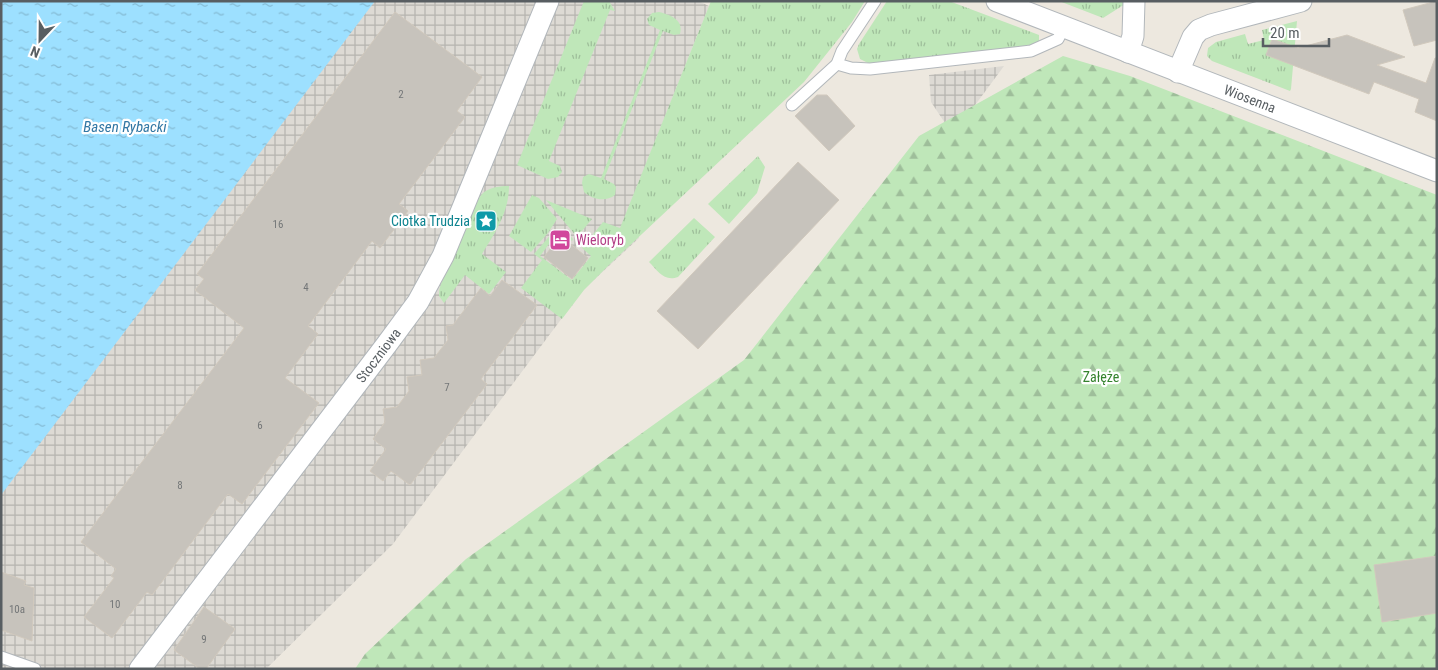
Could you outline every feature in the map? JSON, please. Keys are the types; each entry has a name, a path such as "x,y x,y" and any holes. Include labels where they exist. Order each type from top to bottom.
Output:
{"street":[{"name":"Stoczniowa","path":"140,669 418,302 443,256 548,1"},
{"name":"Wiosenna","path":"997,1 1437,171"},
{"path":"1128,52 1133,36 1134,1"},
{"path":"1178,72 1189,44 1199,30 1211,25 1301,1"}],"lane":[{"path":"792,105 837,64 842,51 875,1"},
{"path":"837,64 851,68 870,69 1031,51 1058,39 1064,28"},
{"path":"1,657 35,669"}],"shaded area":[{"path":"1,1 698,1 709,6 637,187 639,238 583,290 393,544 266,669 1,669"},
{"path":"1004,66 953,135 931,102 929,75"}],"green space":[{"path":"584,1 609,1 615,11 610,10 549,161 560,166 562,172 558,177 548,179 517,165"},
{"path":"711,1 865,1 852,22 804,82 610,264 584,290 562,319 521,288 542,260 534,254 553,232 565,230 573,239 572,241 562,233 552,246 549,244 540,256 572,280 591,256 582,248 603,222 620,228"},
{"path":"887,1 949,1 1039,35 1039,41 1035,45 870,64 860,59 857,49"},
{"path":"1059,1 1128,1 1128,6 1122,6 1103,18"},
{"path":"659,12 676,19 680,25 680,34 674,35 663,31 604,179 614,184 616,187 615,195 608,199 595,198 584,192 583,177 589,174 601,178 660,30 649,25 647,19 652,13"},
{"path":"1297,21 1290,91 1212,61 1207,56 1208,48 1216,42 1245,34 1248,44 1264,40 1262,30"},
{"name":"Załęże","path":"1063,56 1130,76 1437,195 1437,669 355,669 365,654 466,559 744,360 919,136"},
{"path":"758,156 765,167 757,193 729,224 708,204"},
{"path":"509,186 504,213 482,254 506,272 489,294 465,275 444,303 439,296 440,287 453,261 474,206 483,193 489,189"},
{"path":"532,195 539,198 557,219 548,233 531,252 509,236"},
{"path":"546,200 592,219 577,237"},
{"path":"694,218 715,237 678,277 665,277 649,262"}],"water":[{"name":"Basen Rybacki","path":"1,1 375,1 1,495"}],"building":[{"path":"1437,1 1437,40 1414,46 1403,10"},
{"path":"395,12 482,77 457,111 465,117 399,204 408,211 380,248 372,241 308,326 318,334 285,378 319,403 242,504 228,494 152,595 147,592 112,638 84,617 114,578 111,576 116,569 81,542 244,328 195,290 204,279 197,274"},
{"path":"1347,35 1405,57 1377,65 1426,83 1435,58 1437,58 1437,121 1415,112 1419,99 1374,82 1369,94 1266,55 1272,39 1298,48"},
{"path":"817,95 827,95 855,126 829,151 795,116"},
{"path":"798,162 839,200 698,349 657,311"},
{"path":"560,236 588,258 572,279 544,257"},
{"path":"502,280 537,305 481,379 487,384 410,485 391,471 383,481 370,471 386,449 373,439 385,422 383,409 397,407 409,391 407,377 422,375 420,360 434,358 448,340 446,326 453,325 481,288 490,296"},
{"path":"1437,556 1437,613 1382,622 1374,565"},
{"path":"1,572 26,581 24,585 34,588 32,641 1,630"},
{"path":"204,607 235,629 206,669 200,669 174,650"}],"place":[{"name":"Ciotka Trudzia","path":"486,221"},
{"name":"Wieloryb","path":"560,240"}]}
